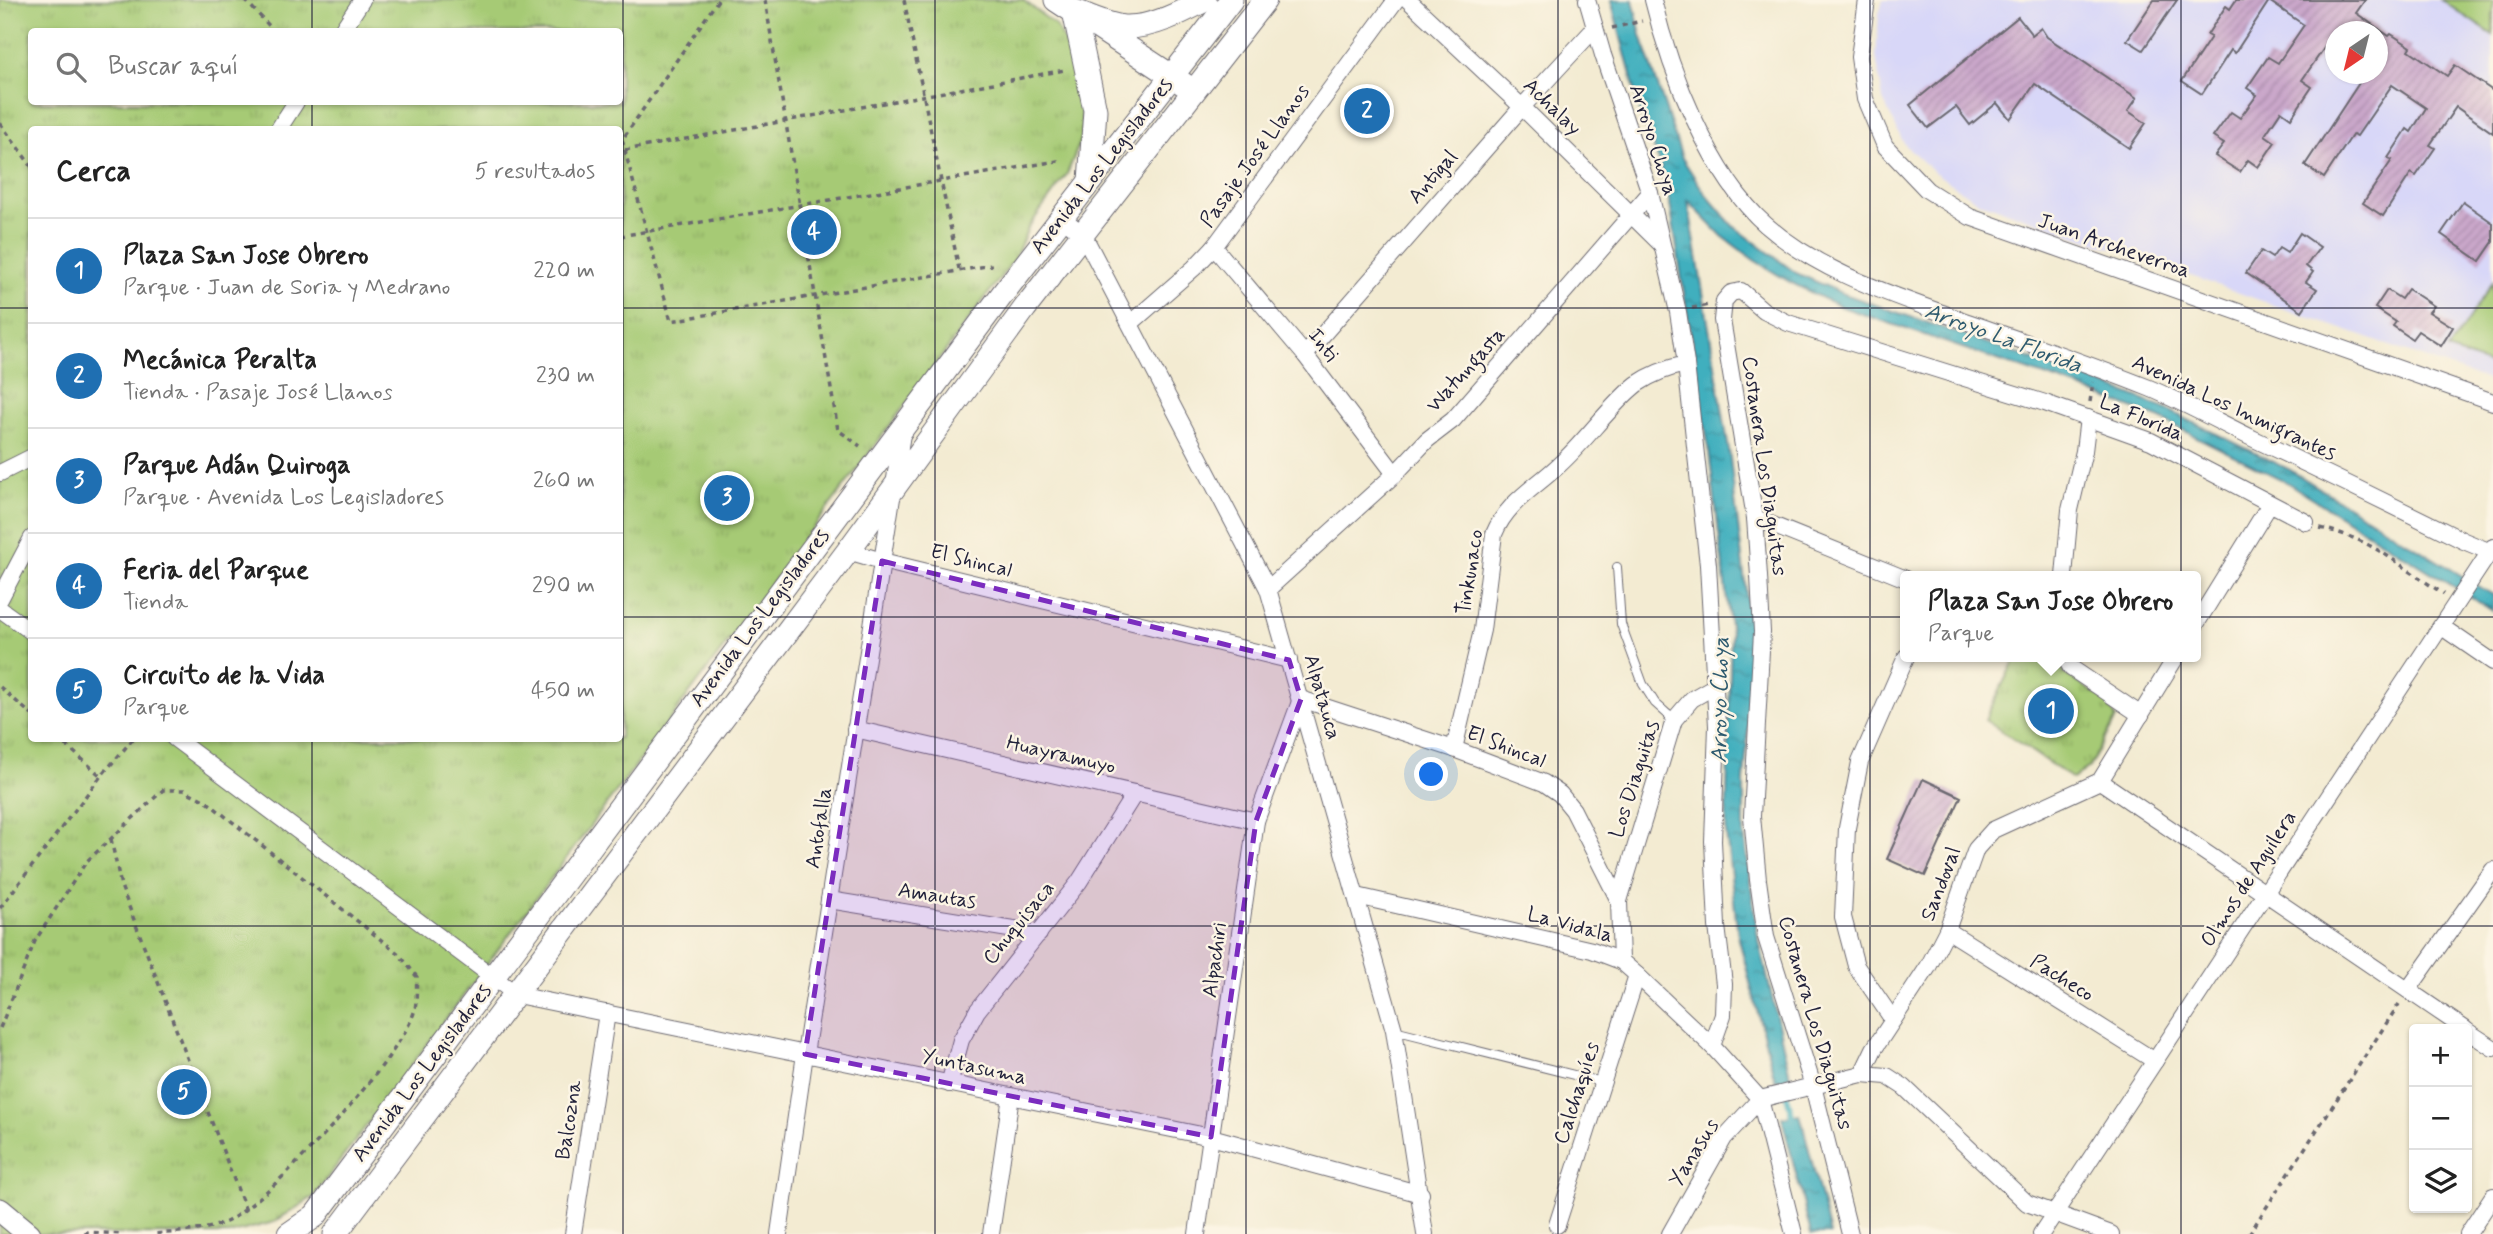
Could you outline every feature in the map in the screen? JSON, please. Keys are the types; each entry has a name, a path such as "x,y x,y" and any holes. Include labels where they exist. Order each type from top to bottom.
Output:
{"main road":[{"path":"1065,6 1125,27 1148,24 1185,11 1205,0"},
{"name":"Avenida Los Legisladores","path":"289,1234 315,1216 902,428 1231,0"},
{"name":"Avenida Los Legisladores","path":"335,1234 517,995 1026,308 1265,0"},
{"path":"1065,6 1195,92"},
{"path":"1065,6 1095,110 1090,181"},
{"path":"0,1210 24,1229 41,1234"}],"street":[{"path":"344,28 362,0"},
{"name":"Pasaje José Llanos","path":"1131,323 1214,247 1396,0"},
{"name":"Achalay","path":"1408,0 1522,107 1663,247"},
{"name":"Arroyo Choya","path":"1587,0 1650,193 1678,312 1686,364 1708,565 1717,726 1713,841 1717,926 1724,984 1723,1016 1712,1046"},
{"name":"Avenida Los Inmigrantes","path":"1653,0 1663,40 1690,108 1714,155 1739,196 1763,223 1795,248 1833,271 1880,290 2152,389 2489,554"},
{"name":"Juan Archeverroa","path":"1867,0 1859,57 1865,99 1885,146 1927,190 1970,217 2493,402"},
{"name":"Antigal","path":"1305,355 1522,107 1595,28"},
{"path":"281,126 294,105"},
{"name":"Watungasta","path":"1268,589 1395,474 1427,440 1453,420 1650,193"},
{"name":"Alpatauca","path":"1062,218 1083,234 1268,589 1394,1030 1426,1234"},
{"name":"Inti","path":"1214,247 1305,355 1395,474"},
{"name":"La Florida","path":"1724,301 1731,293 1741,291 1764,311 1788,323 2088,418 2151,441 2306,522"},
{"name":"Costanera Los Diaguitas","path":"1724,301 1722,320 1755,518 1762,632 1752,816 1758,880 1766,937 1813,1086 1850,1234"},
{"name":"Tinkunaco","path":"1454,749 1482,630 1494,534 1500,520 1515,502 1559,466 1635,386 1658,371 1686,364"},
{"path":"2064,571 2070,510 2084,451 2088,418"},
{"name":"Antofalla","path":"779,1234 804,1054 902,428"},
{"path":"0,473 28,459"},
{"path":"2201,616 2270,504"},
{"path":"1755,518 1900,577"},
{"path":"0,599 28,546"},
{"name":"El Shincal","path":"848,551 1289,660"},
{"name":"Olmos de Aguilera","path":"2041,1234 2489,554"},
{"path":"0,609 28,629"},
{"path":"2442,627 2493,662"},
{"path":"1893,1020 1856,966 1843,916 1847,828 1860,762 1904,662"},
{"path":"2067,662 2071,668 2141,715"},
{"path":"2173,662 2100,780 2457,1024"},
{"name":"Los Diaguitas","path":"1619,901 1674,720 1692,699 1715,686"},
{"name":"El Shincal","path":"1301,699 1454,749 1544,783 1560,794 1573,810 1619,901 1621,961"},
{"name":"Alpachiri","path":"1197,1234 1256,821 1301,699"},
{"name":"Huayramuyo","path":"855,729 1256,821"},
{"path":"179,742 517,995"},
{"name":"Sandoval","path":"1862,1074 1874,1049 1928,967 1947,930 1976,849 1993,830 2100,780"},
{"name":"Chuquisaca","path":"949,1084 961,1040 977,1011 1079,882 1135,793"},
{"path":"2408,990 2493,870"},
{"name":"La Vidala","path":"1357,895 1592,950 1621,961 1768,1098"},
{"name":"Amautas","path":"829,900 1040,934"},
{"name":"Pacheco","path":"1947,930 2155,1061"},
{"name":"Calchaquíes","path":"1556,1224 1637,975"},
{"name":"Yuntasuma","path":"517,995 1211,1138 1420,1194"},
{"name":"Balcozna","path":"573,1234 607,1013"},
{"path":"2472,1034 2493,1048"},
{"path":"1794,1234 1768,1098 1862,1074 1887,1076 1904,1087 2027,1203 2111,1234"},
{"path":"991,1234 1011,1096"},
{"name":"Yanasus","path":"1670,1234 1724,1138 1768,1098"},
{"path":"2468,1234 2493,1196"}],"lane":[{"path":"1617,567 1622,624 1643,684 1655,704 1674,720"},
{"path":"1394,1030 1602,1082"}],"path":[{"path":"245,0 271,28"},
{"path":"623,139 718,0"},
{"path":"765,0 838,430 860,446"},
{"path":"904,0 959,270"},
{"path":"1612,28 1643,21"},
{"path":"625,150 1065,70"},
{"path":"0,123 28,162"},
{"path":"623,143 671,321 992,265"},
{"path":"623,236 1063,160"},
{"path":"1678,312 1724,301"},
{"path":"2088,418 2095,368"},
{"path":"2306,522 2319,528 2345,533 2378,548 2431,586"},
{"path":"0,687 28,712"},
{"path":"63,742 101,776"},
{"path":"0,908 101,776 131,742"},
{"path":"0,1028 35,941 86,862 163,790 184,790 206,801 399,954 417,977 415,1011 395,1049 342,1115 246,1211 225,1222 201,1229 152,1234"},
{"path":"111,839 121,886 246,1211"},
{"path":"2249,1234 2408,990"},
{"path":"85,1234 121,1234"}],"highlighted area":[{"path":"882,561 1289,660 1301,699 1256,821 1211,1137 805,1054"}],"shaded area":[{"path":"1883,0 2493,0 2493,382 1977,201 1934,172 1904,144 1883,100 1876,56 1879,14"}],"green space":[{"path":"0,0 1023,0 1055,25 1073,56 1083,135 1067,174 1028,228 1015,258 313,1197 274,1222 229,1234 0,1234"},
{"path":"2441,0 2493,0 2493,35"},
{"path":"2493,282 2493,366 2448,350"},
{"path":"2014,662 2057,662 2065,674 2108,702 2116,719 2089,767 2073,779 1985,720"}],"water":[{"path":"1611,0 1633,0 1641,35 1682,158 1704,192 1732,225 1796,273 1844,294 2082,376 2166,409 2290,470 2493,595 2493,611 2283,480 2161,419 2077,387 1839,306 1790,282 1754,260 1722,236 1688,201 1729,450 1751,633 1751,694 1744,781 1744,834 1757,932 1790,1076 1775,1080 1738,935 1726,833 1731,634 1709,451 1670,204 1660,164 1642,117"},
{"path":"1800,1114 1830,1234 1811,1234 1782,1117"}],"building":[{"path":"2154,0 2177,0 2143,50 2127,40"},
{"path":"2236,0 2365,0 2356,13 2367,21 2325,21 2325,47 2302,80 2312,87 2291,118 2281,111 2265,135 2275,142 2258,167 2248,160 2240,172 2215,156 2224,144 2213,137 2231,112 2240,118 2257,95 2247,88 2268,57 2278,63 2304,25 2269,1 2235,53 2231,50 2202,94 2182,81 2211,37 2207,35 2226,6 2230,9"},
{"path":"2018,17 2032,35 2041,28 2047,37 2137,98 2128,111 2146,123 2129,148 2035,84 2010,119 1997,103 1970,125 1956,107 1928,128 1910,105"},
{"path":"2391,34 2447,76 2455,65 2493,91 2493,133 2456,107 2430,145 2435,148 2416,176 2411,173 2383,216 2363,203 2392,160 2388,158 2407,129 2411,132 2426,108 2392,85 2357,136 2353,134 2324,178 2305,165 2358,84 2388,84 2388,35"},
{"path":"2463,202 2493,223 2493,242 2480,261 2441,234"},
{"path":"2300,233 2320,247 2306,266 2313,272 2306,282 2317,289 2302,311 2246,273 2261,251 2272,258 2279,248 2287,253"},
{"path":"2408,289 2434,306 2429,312 2453,327 2441,346 2418,331 2412,339 2393,326 2396,322 2375,308 2387,290 2401,299"},
{"path":"1923,779 1961,797 1925,876 1887,859"}],"waterway":[{"name":"Arroyo Choya","path":"1781,1073 1794,1123"}],"place":[{"name":"Mecánica Peralta","path":"1367,111"},
{"name":"Feria del Parque","path":"814,232"},
{"name":"Parque Adán Quiroga","path":"727,498"},
{"name":"Plaza San Jose Obrero","path":"2051,711"},
{"name":"Circuito de la Vida","path":"184,1092"}],"water label":[{"name":"Arroyo La Florida","path":"2003,339"}]}
